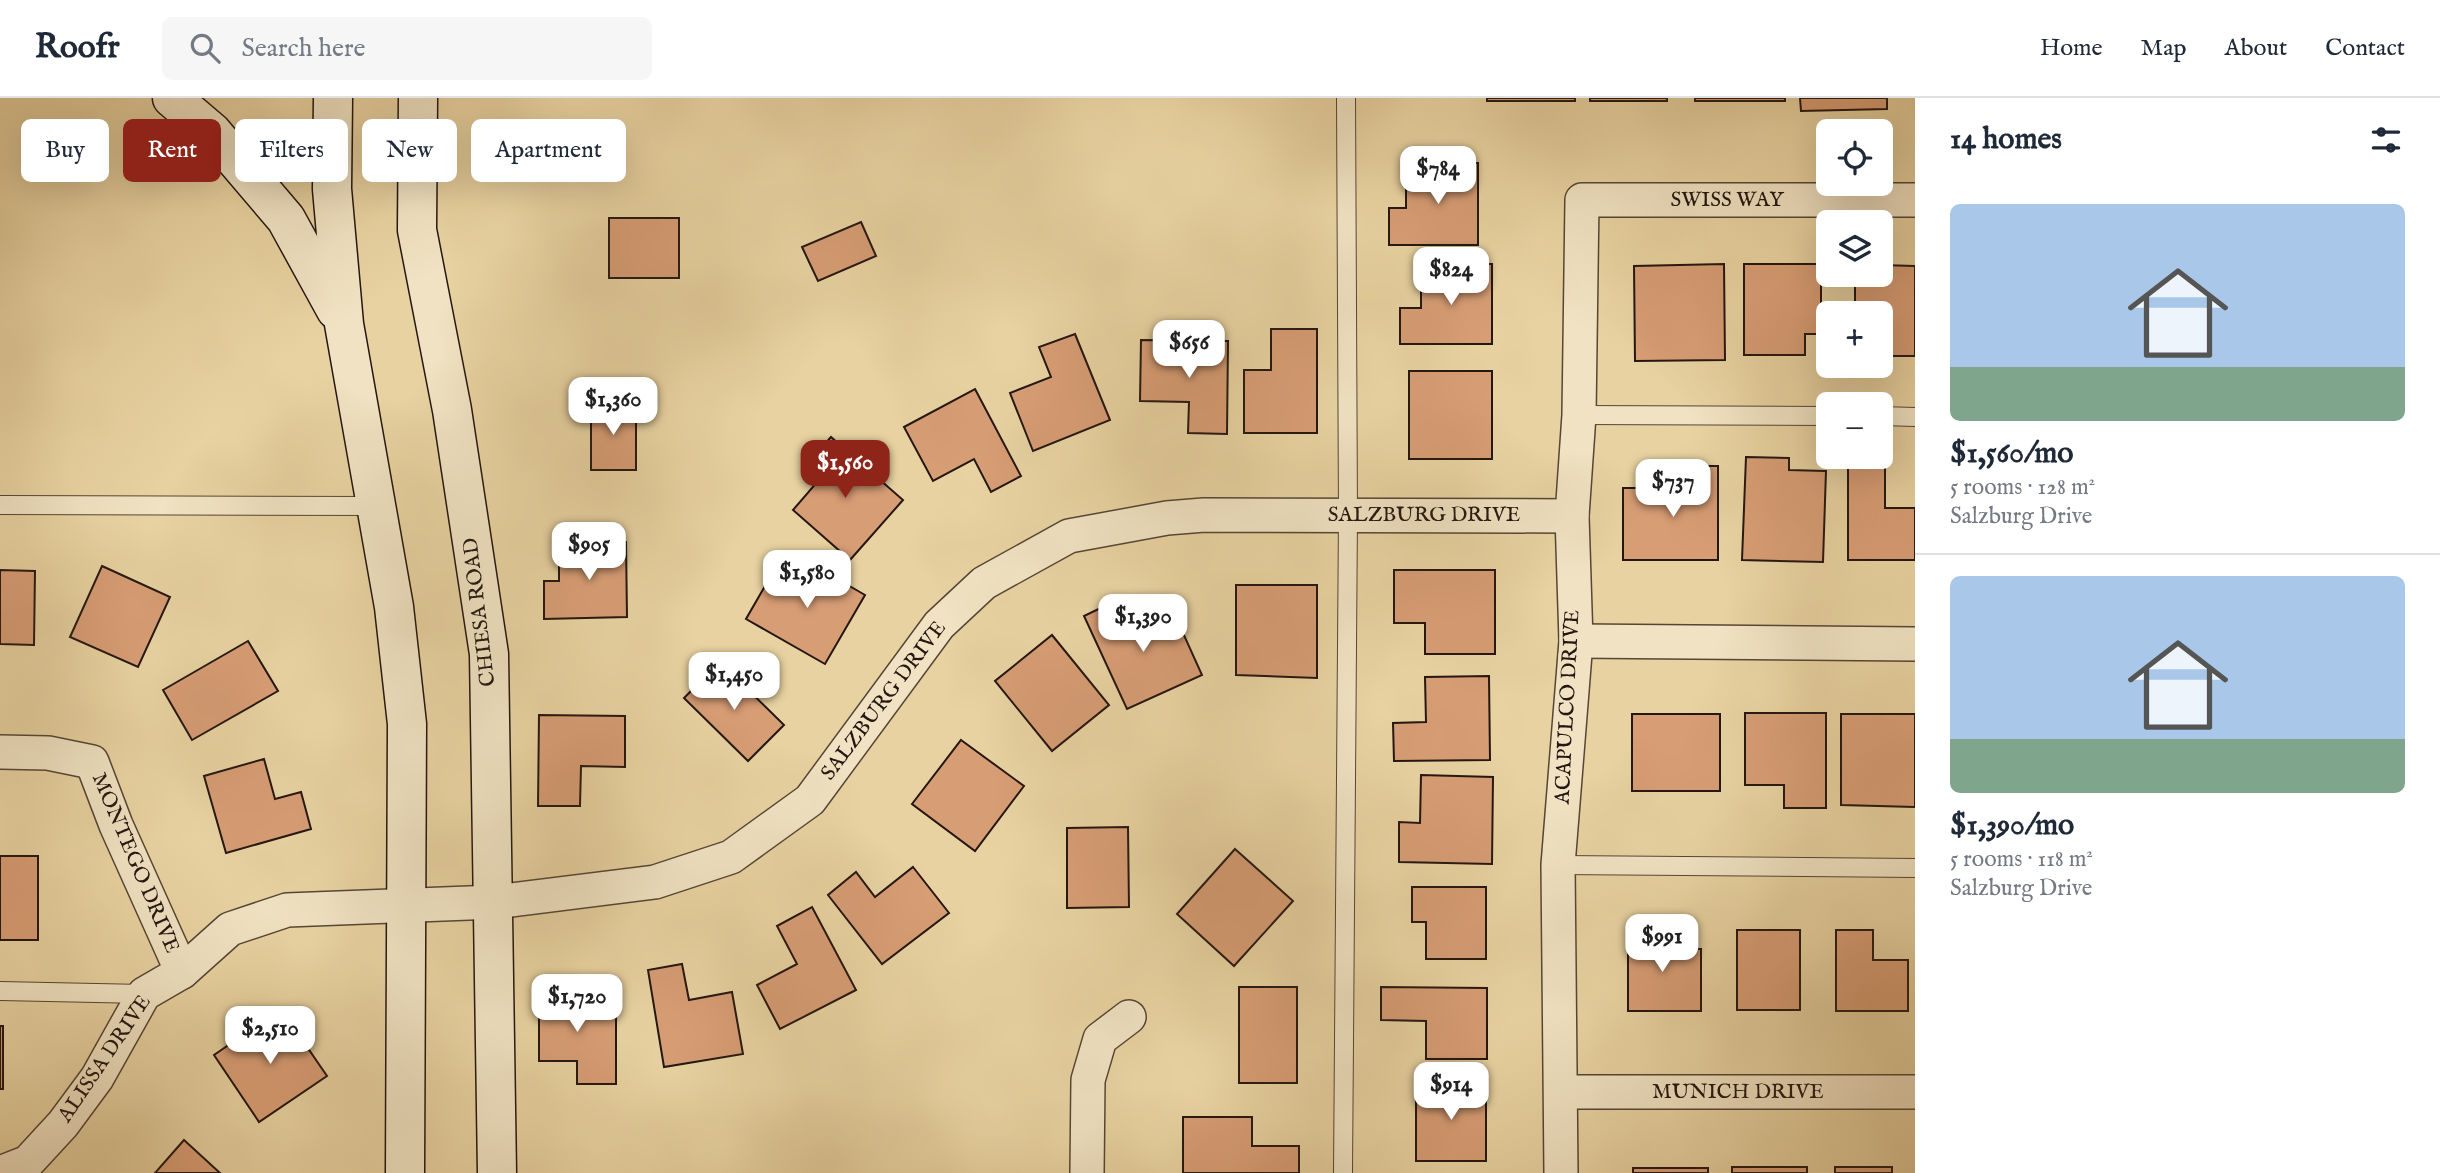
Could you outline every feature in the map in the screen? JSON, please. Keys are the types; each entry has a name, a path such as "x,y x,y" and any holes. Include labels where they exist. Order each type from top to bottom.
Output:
{"main road":[{"path":"172,98 212,132 286,219 344,324"},
{"path":"333,98 332,189 344,324 394,607 407,724 405,1173"},
{"name":"CHIESA ROAD","path":"418,98 417,230 452,410 489,654 495,902 496,1173"}],"street":[{"name":"SWISS WAY","path":"1582,200 1915,201"},
{"name":"ACAPULCO DRIVE","path":"1561,1173 1558,865 1576,641 1572,516 1578,415 1582,200"},
{"name":"SALZBURG DRIVE","path":"495,902 655,882 731,857 810,800 939,625 984,583 1069,536 1167,518 1348,515 1572,516"},
{"path":"1576,641 1915,644"},
{"name":"MONTEGO DRIVE","path":"0,752 48,753 92,762 116,825 182,972"},
{"name":"ALISSA DRIVE","path":"1,1173 28,1162 63,1124 97,1077 144,994 182,972 230,929 287,910 495,902"},
{"path":"1087,1173 1088,1080 1100,1039 1129,1017"},
{"name":"MUNICH DRIVE","path":"1561,1092 1915,1093"}],"lane":[{"path":"1343,1173 1348,515 1346,98"},
{"path":"1578,415 1816,416"},
{"path":"1893,416 1915,416"},
{"path":"0,505 377,506"},
{"path":"1558,865 1915,868"},
{"path":"0,991 144,994"}],"building":[{"path":"1487,98 1575,98 1575,101 1487,101"},
{"path":"1590,98 1667,98 1667,101 1590,101"},
{"path":"1695,98 1785,98 1785,101 1695,101"},
{"path":"1800,98 1887,98 1887,109 1801,111"},
{"path":"1406,163 1478,163 1478,245 1389,245 1389,208 1406,208"},
{"path":"609,218 679,218 679,278 609,278"},
{"path":"861,222 876,256 818,281 802,247"},
{"path":"1421,264 1492,264 1492,344 1400,344 1400,308 1421,308"},
{"path":"1724,264 1725,360 1635,361 1634,266"},
{"path":"1744,264 1816,264 1816,287 1821,287 1821,301 1816,301 1816,334 1805,334 1805,355 1744,355"},
{"path":"1893,265 1915,266 1915,356 1893,356 1893,301 1855,301 1855,287 1893,287"},
{"path":"1271,329 1317,329 1317,433 1244,433 1244,370 1271,370"},
{"path":"1075,334 1110,420 1033,451 1010,393 1051,377 1039,347"},
{"path":"1141,340 1228,341 1227,434 1188,433 1189,402 1140,401"},
{"path":"1409,371 1492,371 1492,459 1409,459"},
{"path":"975,389 1021,476 991,492 974,459 933,481 904,427"},
{"path":"591,404 636,404 636,470 591,470"},
{"path":"831,437 903,500 850,560 793,510 819,480 804,468"},
{"path":"1746,457 1789,458 1789,470 1826,471 1823,562 1742,560"},
{"path":"1685,466 1718,466 1718,560 1623,560 1623,488 1685,488"},
{"path":"1848,469 1885,469 1885,508 1915,508 1915,560 1848,560"},
{"path":"626,542 627,617 544,619 544,581 559,581 559,543"},
{"path":"808,562 865,595 825,664 746,619 776,567 797,579"},
{"path":"102,566 170,597 138,667 70,637"},
{"path":"0,570 35,571 34,645 0,644"},
{"path":"1394,570 1495,570 1495,654 1425,654 1425,623 1394,623"},
{"path":"1236,585 1317,585 1317,678 1236,675"},
{"path":"1117,600 1131,632 1174,613 1202,675 1127,709 1084,616"},
{"path":"1052,635 1109,705 1052,751 995,681"},
{"path":"248,641 278,691 192,740 163,690"},
{"path":"720,662 784,725 748,761 684,698"},
{"path":"1489,676 1490,760 1394,761 1393,723 1426,722 1425,677"},
{"path":"1745,713 1826,713 1826,808 1784,808 1784,785 1745,785"},
{"path":"1632,714 1720,714 1720,791 1632,791"},
{"path":"1841,714 1915,714 1915,807 1841,805"},
{"path":"539,715 625,716 625,767 581,766 580,806 538,806"},
{"path":"961,740 1024,786 975,851 912,804"},
{"path":"264,759 275,799 301,792 311,829 226,853 204,776"},
{"path":"1421,775 1493,777 1492,864 1399,862 1399,822 1420,823"},
{"path":"1128,827 1129,907 1067,908 1067,828"},
{"path":"1235,849 1293,901 1234,966 1177,914"},
{"path":"0,856 38,856 38,940 0,940"},
{"path":"913,867 949,913 882,964 828,895 856,872 875,897"},
{"path":"1412,887 1486,887 1486,959 1426,959 1426,922 1412,922"},
{"path":"812,907 856,990 780,1029 757,985 797,964 777,926"},
{"path":"1628,929 1669,929 1669,949 1701,949 1701,1011 1628,1011"},
{"path":"1737,930 1800,930 1800,1010 1737,1010"},
{"path":"1836,930 1873,930 1873,960 1908,960 1908,1011 1836,1011"},
{"path":"682,964 689,1000 732,992 743,1054 664,1067 648,970"},
{"path":"539,983 576,983 576,1008 616,1008 616,1084 577,1084 577,1061 539,1061"},
{"path":"1239,987 1297,987 1297,1083 1239,1083"},
{"path":"1381,987 1487,988 1487,1059 1426,1059 1426,1021 1381,1020"},
{"path":"281,1009 327,1076 259,1122 214,1055"},
{"path":"0,1026 3,1026 3,1089 0,1089"},
{"path":"1416,1084 1486,1084 1486,1161 1416,1161"},
{"path":"1183,1117 1252,1117 1252,1146 1299,1146 1299,1173 1183,1173"},
{"path":"184,1140 220,1173 155,1173"},
{"path":"1732,1167 1807,1167 1807,1173 1732,1173"},
{"path":"1835,1167 1892,1167 1892,1173 1835,1173"},
{"path":"1633,1168 1708,1168 1708,1173 1633,1173"}]}
